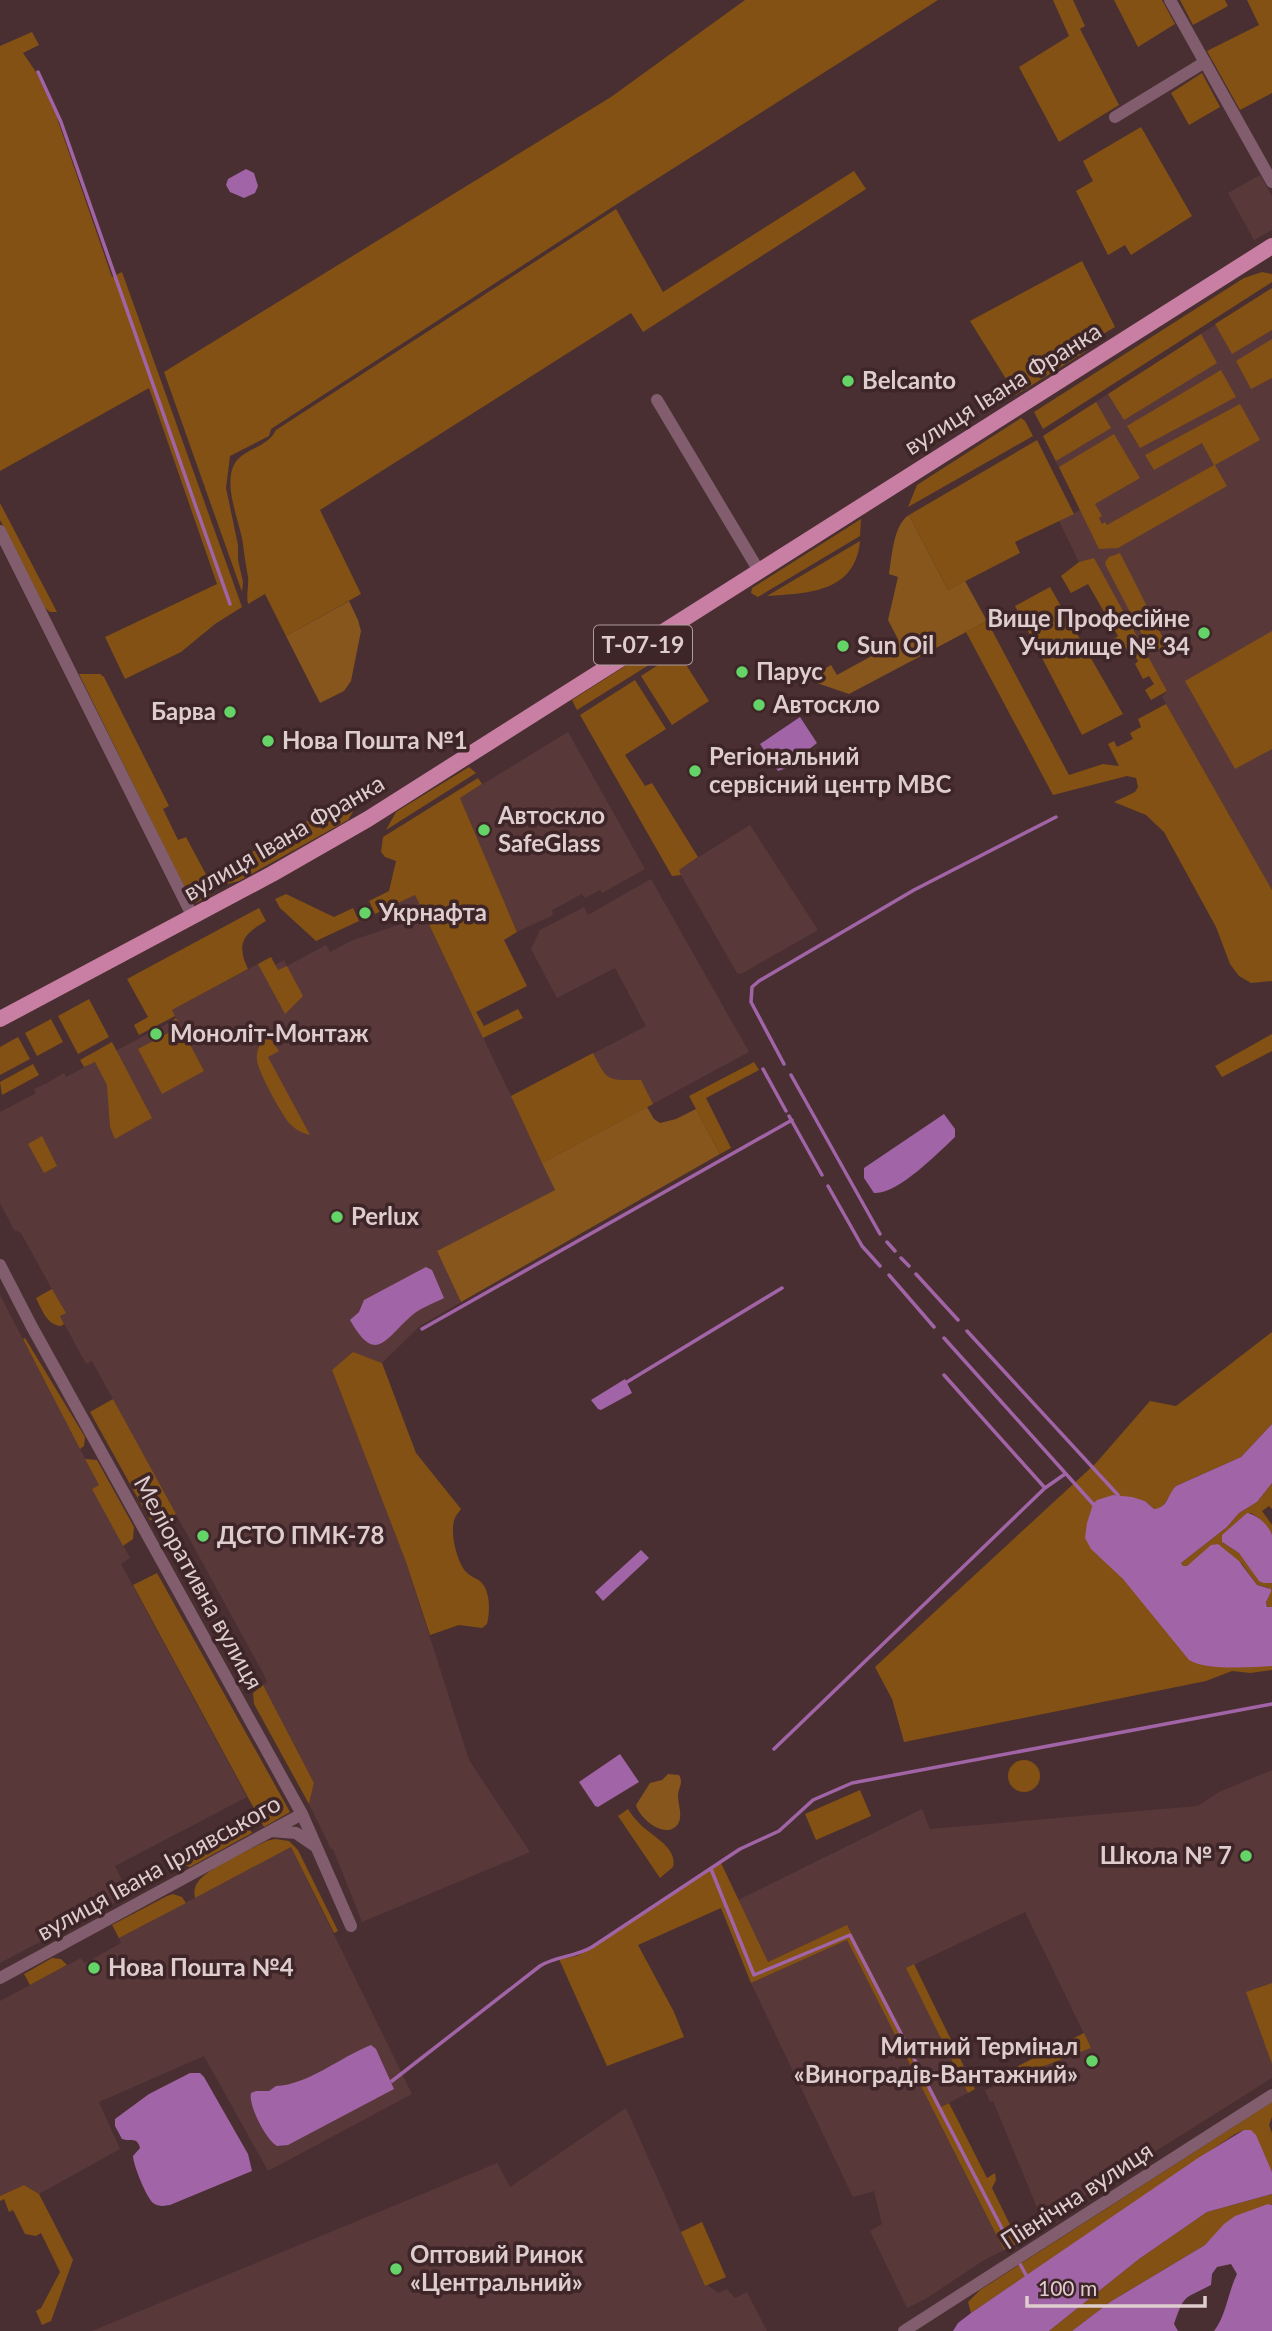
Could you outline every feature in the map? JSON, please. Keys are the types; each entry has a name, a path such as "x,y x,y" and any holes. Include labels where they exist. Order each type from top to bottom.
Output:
{"main road":[{"name":"вулиця Івана Франка","path":"0,1019 193,917 368,819 1272,246"}],"street":[{"path":"1170,0 1272,182"},
{"path":"1115,117 1205,62"},
{"path":"657,400 759,571"},
{"path":"0,531 76,678 193,917"},
{"name":"Меліоративна вулиця","path":"0,1265 302,1814 351,1926"},
{"name":"вулиця Івана Ірлявського","path":"0,1978 302,1814"},
{"path":"271,1831 296,1833 316,1847"},
{"name":"Північна вулиця","path":"904,2331 1272,2095"}],"shaded area":[{"path":"745,0 938,0 271,429 269,436 230,456 226,488 238,545 242,592 164,372 611,97"},
{"path":"1053,0 1073,0 1085,26 1080,29 1119,105 1059,142 1019,67 1069,36"},
{"path":"1114,0 1162,0 1175,24 1138,47"},
{"path":"1180,0 1225,0 1228,6 1193,25"},
{"path":"1247,0 1272,0 1272,93 1240,110 1207,51 1259,25"},
{"path":"32,32 39,45 23,53 36,72 56,115 112,277 122,272 242,607 215,624 181,652 125,679 105,637 217,584 149,388 0,471 0,46"},
{"path":"1202,73 1220,107 1189,125 1171,93"},
{"path":"1141,127 1192,216 1131,255 1125,245 1108,255 1076,191 1093,181 1083,161"},
{"path":"246,169 254,173 258,186 255,193 244,198 230,192 226,185 228,179"},
{"path":"854,171 866,189 643,332 631,313 320,510 361,594 286,636 265,594 248,604 248,577 231,492 231,472 239,458 267,441 276,430 616,209 663,292"},
{"path":"1260,175 1272,196 1272,230 1254,240 1228,193"},
{"path":"1082,261 1115,327 1088,343 1085,352 1016,395 970,321"},
{"path":"1262,272 1272,274 1272,282 1043,429 1034,412 1244,278"},
{"name":"Вище Професійне Училище № 34","path":"1272,288 1272,890 1162,697 1167,691 1094,559 1079,562 1059,521 1080,510 1043,436"},
{"path":"1272,288 1272,330 1232,354 1215,324"},
{"path":"1201,334 1217,363 1124,420 1108,394"},
{"path":"1272,339 1272,378 1251,389 1236,361"},
{"path":"1221,370 1236,397 1140,448 1127,426"},
{"path":"1096,402 1111,428 1056,461 1043,436"},
{"path":"1240,404 1260,440 1215,465 1227,486 1118,548 1099,549 1059,467 1114,434 1140,478 1095,504 1102,516 1099,518 1102,524 1105,522 1107,525 1214,465 1202,443 1154,470 1145,455"},
{"path":"1021,418 1033,436 908,507 917,485"},
{"path":"1037,440 1074,514 1015,542 1020,553 948,590 909,515"},
{"path":"0,503 57,612 50,612 45,608 0,520"},
{"path":"909,515 948,590 965,581 987,621 849,694 814,682 814,675 831,665 837,675 899,641 888,620 898,577 889,574 896,534"},
{"path":"861,519 860,536 758,597 751,593 752,588"},
{"path":"860,541 849,571 839,580 813,591 767,596"},
{"path":"1120,553 1167,647 1157,650 1141,633 1106,566 1105,562 1109,557"},
{"path":"1094,558 1167,691 1151,700 1145,690 1154,684 1149,676 1143,679 1135,664 1138,661 1133,652 1129,654 1124,645 1117,648 1112,640 1118,636 1088,584 1071,593 1061,576 1079,562"},
{"path":"1050,587 1123,714 1082,735 1015,606"},
{"path":"349,601 361,631 351,681 344,691 320,703 286,636"},
{"path":"987,621 1069,775 1103,764 1119,766 1108,744 1114,741 1117,747 1133,739 1130,733 1141,727 1138,719 1166,704 1272,890 1272,981 1251,983 1239,976 1230,964 1216,927 1164,832 1146,815 1114,802 1135,792 1138,787 1136,778 1127,776 1053,795 966,632"},
{"path":"1272,631 1272,749 1235,769 1185,681"},
{"path":"669,638 676,648 577,710 572,700"},
{"path":"678,652 709,701 672,725 641,676"},
{"path":"79,674 100,674 104,677 169,806 163,809 178,840 186,837 210,882 212,890 209,897 195,903 189,897"},
{"path":"635,680 666,729 625,755 645,786 652,783 698,857 679,870 681,875 672,876 580,715"},
{"path":"800,717 817,743 778,771 760,744"},
{"path":"568,732 645,869 602,893 600,890 585,898 582,894 552,910 553,915 517,932 460,798"},
{"path":"469,767 476,773 386,830 396,812"},
{"path":"478,778 482,784 460,798 517,932 504,940 527,986 476,1012 484,1026 518,1009 523,1018 483,1038 415,895 375,914 369,901 389,891 396,861 385,857 381,852 383,837"},
{"path":"345,800 354,810 348,820 239,881 228,884 222,880 220,873 225,867"},
{"path":"750,825 818,930 741,974 737,973 678,870"},
{"path":"651,879 749,1052 543,1163 555,1190 437,1251 461,1302 420,1326 382,1363 353,1353 332,1370 406,1562 469,1760 530,1852 362,1922 333,1849 309,1804 314,1783 263,1685 267,1682 264,1675 92,1361 86,1364 60,1316 65,1313 21,1233 14,1230 0,1203 0,1112 36,1093 34,1089 64,1073 66,1077 176,1019 172,1010 271,957 275,965 284,960 287,966 326,945 330,952 353,940 401,924 393,905 415,895 511,1096 646,1026 615,968 557,998 531,949 540,930 584,907 588,915"},
{"path":"286,894 334,917 353,908 359,921 316,941 280,908 275,899"},
{"path":"259,908 266,921 247,935 242,946 248,969 172,1010 175,1016 139,1035 134,1025 148,1017 127,979"},
{"path":"271,957 278,970 287,966 303,996 285,1014 258,964"},
{"path":"89,999 109,1037 78,1054 58,1016"},
{"path":"176,1018 204,1071 162,1094 138,1049 174,1030 170,1022"},
{"path":"51,1019 63,1042 37,1056 25,1033"},
{"path":"1272,1034 1272,1051 1222,1077 1215,1066"},
{"path":"18,1037 30,1059 0,1075 0,1047"},
{"path":"269,1037 279,1051 268,1057 310,1135 290,1124 261,1074 257,1053 261,1043"},
{"path":"112,1042 152,1118 115,1139 110,1127 107,1085 95,1062 84,1067 80,1060"},
{"path":"593,1053 602,1070 610,1078 641,1080 653,1104 542,1163 511,1096"},
{"path":"754,1062 759,1070 706,1098 731,1148 720,1154 689,1096"},
{"path":"33,1064 39,1075 2,1095 0,1082"},
{"path":"647,1107 654,1119 660,1123 696,1109 720,1154 461,1302 437,1251 555,1190 542,1163"},
{"path":"944,1114 955,1129 955,1137 905,1180 883,1192 874,1193 864,1178 864,1168"},
{"path":"42,1136 57,1166 44,1173 28,1144"},
{"path":"426,1267 432,1270 444,1298 414,1314 380,1344 373,1345 366,1341 350,1320 359,1312 364,1300"},
{"path":"52,1289 66,1313 60,1316 64,1324 61,1326 49,1320 36,1298"},
{"path":"0,1295 99,1485 93,1489 130,1558 121,1564 247,1797 115,1866 129,1895 0,1963"},
{"path":"1272,1332 1272,1424 1241,1457 1176,1486 1161,1509 1154,1509 1145,1501 1113,1495 1112,1567 1205,1665 1272,1666 1272,1670 1250,1673 1232,1671 1206,1681 904,1742 892,1699 875,1667 1096,1463 1150,1401 1176,1406"},
{"path":"25,1338 85,1437 84,1446 80,1449 23,1339"},
{"path":"353,1352 382,1363 416,1453 461,1509 453,1524 455,1546 463,1567 484,1585 486,1590 489,1614 487,1624 482,1628 459,1625 430,1635 406,1562 332,1370"},
{"path":"625,1379 632,1393 601,1410 598,1409 591,1400"},
{"path":"113,1399 176,1514 158,1524 150,1520 90,1412"},
{"path":"1272,1424 1272,1483 1257,1502 1239,1513 1227,1527 1181,1563 1187,1566 1211,1545 1218,1544 1239,1561 1257,1585 1271,1589 1266,1602 1267,1607 1272,1607 1272,1666 1206,1666 1189,1660 1123,1579 1091,1549 1085,1538 1087,1523 1093,1504 1113,1495 1132,1497 1145,1501 1154,1509 1159,1508 1165,1504 1176,1486 1241,1457"},
{"path":"85,1459 97,1460 134,1527 133,1539 123,1546 92,1489 99,1485"},
{"path":"1272,1483 1272,1509 1269,1506 1262,1511 1272,1525 1272,1535 1259,1518 1251,1513 1245,1515 1223,1535 1223,1543 1239,1553 1263,1583 1272,1583 1272,1607 1268,1608 1266,1602 1271,1592 1269,1588 1257,1585 1242,1564 1216,1544 1187,1566 1181,1563 1227,1527 1239,1513 1257,1502"},
{"path":"1247,1513 1262,1521 1272,1535 1272,1583 1259,1581 1239,1553 1222,1542 1222,1535"},
{"path":"641,1550 649,1558 603,1601 595,1592"},
{"path":"157,1573 290,1812 264,1827 133,1585"},
{"path":"263,1685 314,1783 309,1804 254,1704 253,1693"},
{"path":"620,1754 639,1782 598,1807 595,1806 579,1782"},
{"path":"1024,1760 1036,1764 1040,1776 1036,1788 1024,1792 1012,1788 1008,1776 1012,1764"},
{"path":"1272,1770 1272,2078 1043,2222 993,2101 990,2102 985,2090 1091,2048 1025,1912 907,1968 968,2093 941,2107 847,1926 768,1962 738,1900 922,1809 930,1829 1198,1806 1219,1792"},
{"path":"668,1774 679,1775 681,1781 678,1796 679,1821 673,1829 667,1830 647,1821 636,1805 650,1783 662,1780"},
{"path":"860,1790 871,1816 816,1840 805,1814"},
{"path":"628,1809 671,1854 673,1867 660,1878 618,1816"},
{"path":"242,1825 248,1826 252,1833 190,1867 177,1862"},
{"path":"266,1841 289,1841 298,1850 338,1931 334,1933 291,1847 195,1898 197,1884 210,1871"},
{"path":"291,1847 412,2094 268,2171 204,2056 99,2102 120,2149 39,2194 24,2185 0,2196 0,2001 81,1958 84,1963 87,1962 121,1943 119,1938"},
{"path":"721,1863 768,1962 847,1925 941,2107 949,2103 987,2178 995,2173 996,2180 992,2188 1019,2243 1004,2250 847,1940 751,1983 721,1908 638,1945 674,2012 684,2037 607,2066 559,1959 577,1956 592,1948"},
{"path":"173,1894 182,1897 186,1903 119,1938 112,1925"},
{"path":"847,1940 1004,2250 907,2308 870,2231 882,2224 874,2191 853,2197 751,1983"},
{"path":"52,1958 61,1959 67,1965 30,1985 24,1974"},
{"path":"914,1964 975,2089 968,2093 906,1968"},
{"path":"1272,1983 1272,2064 1246,1992"},
{"path":"1084,2033 1091,2048 998,2084 998,2076"},
{"path":"371,2045 376,2049 394,2089 288,2145 277,2146 263,2130 255,2113 251,2093 269,2091 276,2086 300,2081"},
{"path":"190,2073 200,2073 204,2077 248,2154 252,2171 170,2205 159,2206 150,2200 135,2166 133,2156 140,2148 139,2144 122,2139 115,2126 115,2119 149,2094"},
{"path":"1272,2102 1269,2125 1272,2133 1272,2172 1251,2130 1235,2134 971,2313 968,2302 980,2290"},
{"path":"626,2108 705,2286 708,2285 718,2293 727,2289 735,2298 747,2292 767,2331 92,2331 497,2163 510,2187"},
{"path":"1244,2130 1251,2130 1256,2135 1272,2172 1272,2194 1207,2212 1139,2259 1049,2331 953,2331 958,2323 971,2313 1198,2158"},
{"path":"24,2185 39,2194 73,2260 51,2321 42,2325 36,2311 41,2308 60,2272 41,2233 36,2236 25,2234 13,2210 9,2212 4,2199 0,2201 0,2196"},
{"path":"1272,2194 1272,2205 1268,2204 1215,2235 1205,2245 1110,2302 1072,2331 1049,2331 1139,2259 1207,2212"},
{"path":"1272,2205 1272,2331 1214,2331 1237,2274 1231,2264 1217,2267 1212,2274 1211,2285 1186,2298 1174,2324 1178,2331 1072,2331 1110,2302 1205,2245 1235,2216"},
{"path":"702,2222 726,2277 705,2286 681,2232"}],"waterway":[{"path":"38,72 61,122 230,604"},
{"path":"784,1064 751,1002 752,987 914,890 1056,817"},
{"path":"763,1069 786,1111"},
{"path":"791,1075 880,1234"},
{"path":"789,1116 822,1175"},
{"path":"422,1329 792,1120"},
{"path":"828,1186 862,1246 880,1266"},
{"path":"887,1242 895,1251"},
{"path":"901,1258 909,1266"},
{"path":"916,1274 958,1320"},
{"path":"889,1275 934,1327"},
{"path":"627,1382 782,1288"},
{"path":"967,1331 1118,1495"},
{"path":"944,1338 1093,1504"},
{"path":"944,1375 1045,1488"},
{"path":"774,1749 1045,1488 1065,1474"},
{"path":"392,2081 540,1966 592,1947 740,1849 779,1831 813,1800 852,1783 1272,1704"},
{"path":"711,1869 754,1975 850,1935 1011,2246"},
{"path":"1020,2264 1026,2275"}],"place":[{"name":"Belcanto","path":"848,381"},
{"name":"Вище Професійне Училище № 34","path":"1204,633"},
{"name":"Sun Oil","path":"843,646"},
{"name":"Парус","path":"742,672"},
{"name":"Автоскло","path":"759,705"},
{"name":"Барва","path":"230,712"},
{"name":"Нова Пошта №1","path":"268,741"},
{"name":"Регіональний сервісний центр МВС","path":"695,771"},
{"name":"Автоскло SafeGlass","path":"484,830"},
{"name":"Укрнафта","path":"365,913"},
{"name":"Моноліт-Монтаж","path":"156,1034"},
{"name":"Perlux","path":"337,1217"},
{"name":"ДСТО ПМК-78","path":"203,1536"},
{"name":"Школа № 7","path":"1246,1856"},
{"name":"Нова Пошта №4","path":"94,1968"},
{"name":"Митний Термінал «Виноградів-Вантажний»","path":"1092,2061"},
{"name":"Оптовий Ринок «Центральний»","path":"396,2269"}]}
